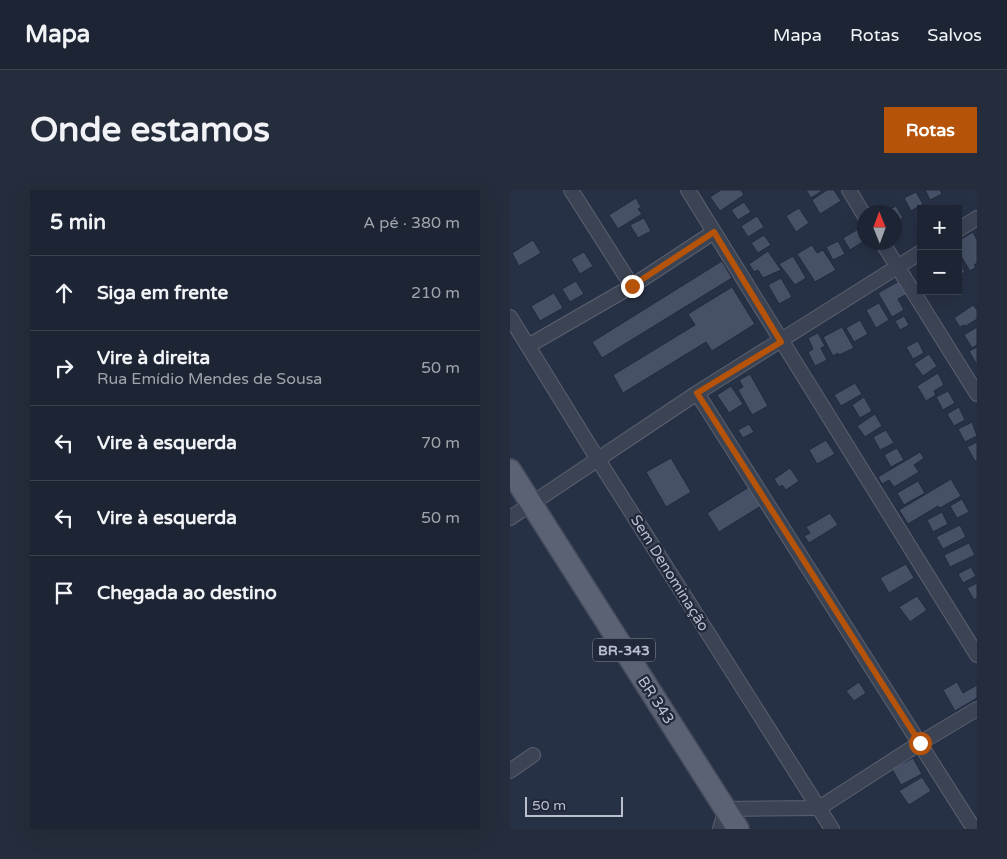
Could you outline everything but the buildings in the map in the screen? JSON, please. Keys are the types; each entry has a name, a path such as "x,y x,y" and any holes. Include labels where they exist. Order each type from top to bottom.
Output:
{"main road":[{"name":"BR 343","path":"510,470 738,829"}],"street":[{"path":"572,190 632,286"},
{"path":"688,190 977,655"},
{"path":"849,190 858,205"},
{"path":"962,227 977,218"},
{"path":"528,346 632,286 714,232"},
{"path":"887,250 977,394"},
{"path":"510,518 597,458 697,393 781,342 917,254"},
{"name":"Sem Denominação","path":"510,317 832,829"},
{"path":"697,393 974,829"},
{"path":"720,829 726,809 819,808 977,709"},
{"path":"510,771 533,755"}],"route":[{"path":"632,286 714,232 781,342 697,393 920,743"}]}
